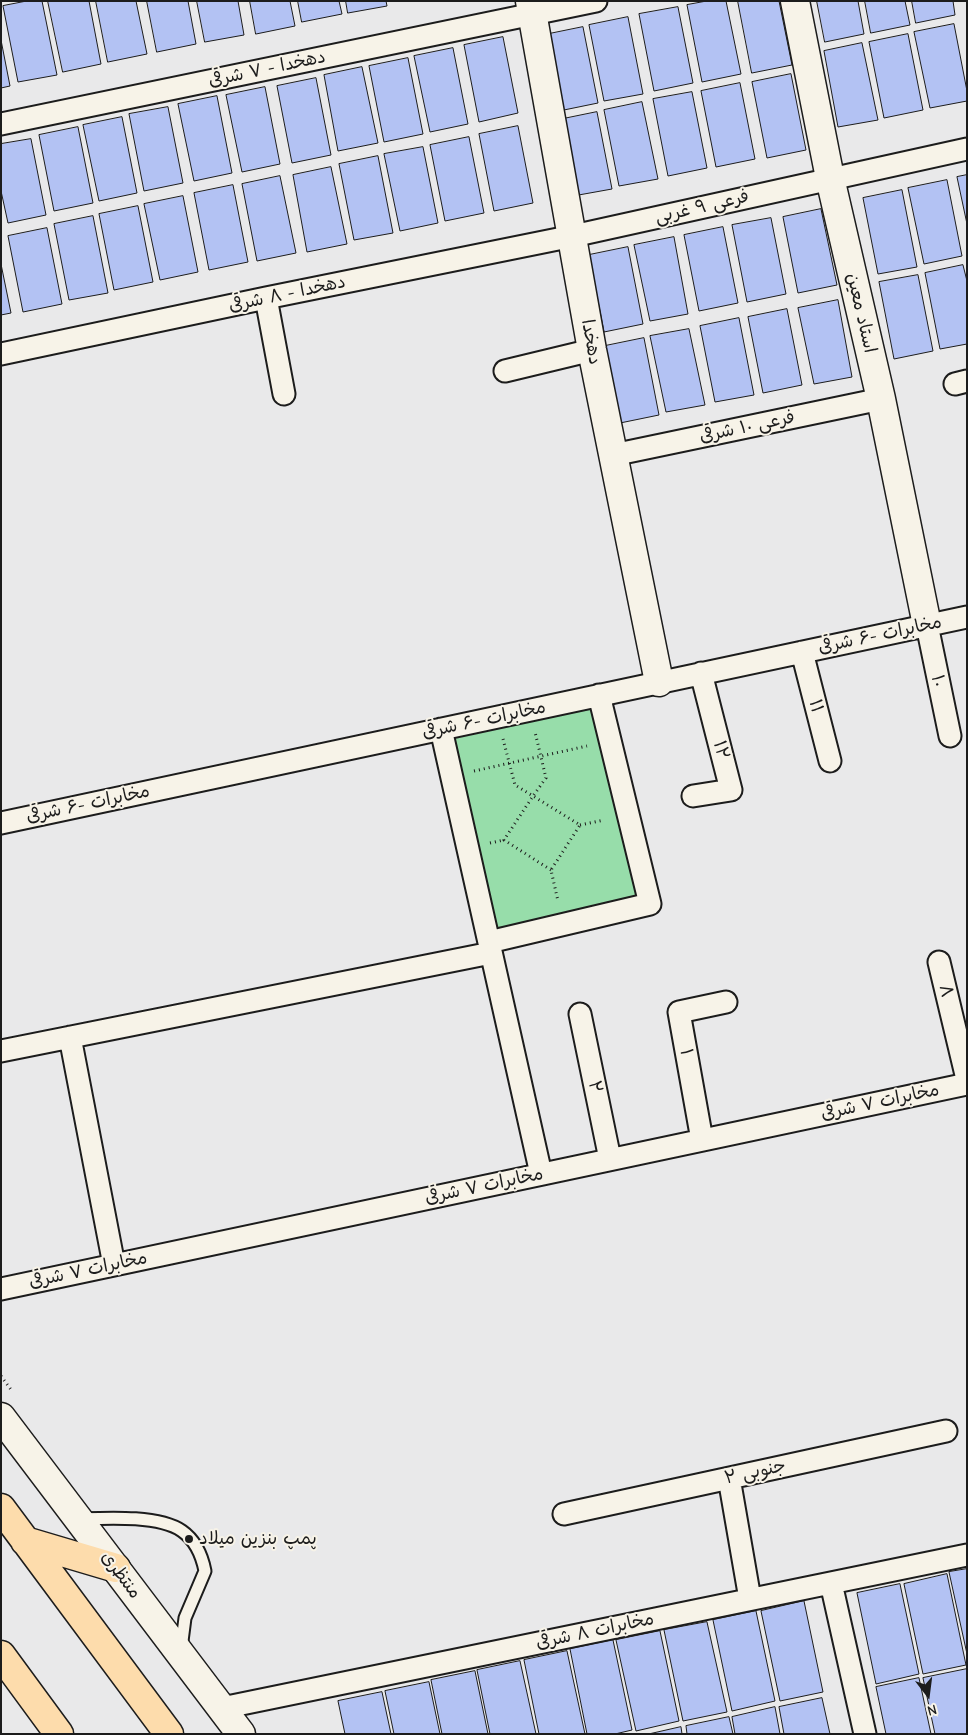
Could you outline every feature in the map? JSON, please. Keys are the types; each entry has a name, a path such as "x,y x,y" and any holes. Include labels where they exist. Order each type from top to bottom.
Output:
{"main road":[{"path":"1,1508 169,1734"},
{"path":"25,1540 116,1568"},
{"path":"1,1655 59,1734"}],"street":[{"name":"دهخدا - ۷ شرقی","path":"1,124 531,8 596,1"},
{"name":"استاد معین","path":"795,1 830,178 881,398 927,626"},
{"name":"دهخدا","path":"531,8 592,350 659,682"},
{"name":"فرعی ۹ غربی","path":"573,236 967,149"},
{"name":"دهخدا - ۸ شرقی","path":"1,354 573,236"},
{"path":"266,298 284,394"},
{"path":"504,371 592,350"},
{"name":"فرعی ۱۰ شرقی","path":"614,455 881,398"},
{"name":"مخابرات -۶ شرقی","path":"1,823 967,617"},
{"name":"۱۰","path":"927,626 950,736"},
{"name":"۱۱","path":"802,652 830,761"},
{"name":"۱۲","path":"693,796 731,790 701,673"},
{"path":"1,1051 490,948 563,925 650,904 599,695"},
{"path":"440,729 541,1174"},
{"name":"۸","path":"940,962 967,1079"},
{"name":"۱","path":"702,1140 679,1012 726,1002"},
{"name":"۲","path":"580,1014 610,1159"},
{"path":"70,1037 114,1265"},
{"name":"مخابرات ۷ شرقی","path":"1,1288 967,1084"},
{"name":"منتظری","path":"1,1417 241,1734"},
{"name":"۲ جنوبی","path":"564,1514 946,1431"},
{"path":"729,1478 750,1599"},
{"name":"مخابرات ۸ شرقی","path":"222,1708 967,1555"},
{"path":"831,1583 864,1734"}],"lane":[{"path":"78,1519 114,1518 145,1520 172,1526 184,1532 198,1549 205,1571 186,1618 181,1655"}],"path":[{"path":"530,710 546,778 504,840 551,870"},
{"path":"498,716 508,764 515,785 580,825 551,870 563,925"},
{"path":"451,776 611,741"}],"green space":[{"path":"592,708 639,901 498,930 453,739"}],"building":[{"path":"27,1 42,1 57,75 18,82 3,6"},
{"path":"48,1 89,1 101,64 63,72"},
{"path":"96,1 136,1 147,54 108,62"},
{"path":"147,1 188,1 196,44 157,52"},
{"path":"197,1 238,1 244,35 205,42"},
{"path":"250,1 290,1 295,26 256,34"},
{"path":"298,1 339,1 342,14 302,22"},
{"path":"346,1 386,1 387,6 348,13"},
{"path":"707,1 726,1 741,74 702,82 687,5"},
{"path":"738,1 779,1 792,65 752,73"},
{"path":"817,1 858,1 864,34 825,42"},
{"path":"865,1 905,1 910,25 871,33"},
{"path":"912,1 953,1 955,15 916,23"},
{"path":"678,7 693,83 654,91 639,14"},
{"path":"628,17 643,94 604,101 589,25"},
{"path":"954,24 967,91 967,101 930,108 914,32"},
{"path":"583,27 598,103 559,111 544,35"},
{"path":"908,34 923,110 884,118 869,42"},
{"path":"503,37 518,113 479,122 464,45"},
{"path":"1,40 10,86 1,88"},
{"path":"862,43 878,120 838,127 824,51"},
{"path":"453,48 468,124 430,132 414,56"},
{"path":"408,58 423,134 384,142 369,66"},
{"path":"362,67 378,143 338,151 324,75"},
{"path":"791,74 806,150 767,158 752,82"},
{"path":"316,78 331,155 292,163 277,86"},
{"path":"740,83 755,159 716,167 701,91"},
{"path":"265,87 280,164 242,172 226,95"},
{"path":"692,92 707,168 668,176 653,99"},
{"path":"217,96 232,173 194,181 178,104"},
{"path":"642,102 658,179 619,186 604,110"},
{"path":"168,107 183,183 144,191 129,114"},
{"path":"597,112 612,189 573,196 558,120"},
{"path":"122,117 137,193 99,201 83,125"},
{"path":"518,126 533,203 494,211 479,134"},
{"path":"78,127 93,203 54,211 39,135"},
{"path":"469,137 484,213 445,221 430,145"},
{"path":"31,139 46,215 8,223 1,191 1,144"},
{"path":"423,147 438,223 400,231 384,154"},
{"path":"378,156 393,233 354,240 339,164"},
{"path":"331,167 347,244 307,252 293,175"},
{"path":"967,175 967,224 957,177"},
{"path":"280,176 296,253 257,261 242,184"},
{"path":"947,180 962,256 924,264 908,188"},
{"path":"233,185 248,262 209,270 194,193"},
{"path":"902,190 917,267 878,274 863,198"},
{"path":"183,196 198,272 160,280 144,204"},
{"path":"138,206 153,282 114,290 99,214"},
{"path":"821,209 837,285 798,293 783,217"},
{"path":"93,216 108,293 69,300 54,224"},
{"path":"771,218 786,294 747,302 732,225"},
{"path":"723,227 738,303 699,311 684,235"},
{"path":"47,228 62,304 23,312 8,236"},
{"path":"674,237 688,314 650,321 634,245"},
{"path":"628,247 643,324 604,332 589,255"},
{"path":"1,264 11,313 1,315"},
{"path":"963,265 967,281 967,344 940,349 925,273"},
{"path":"918,275 933,351 894,359 879,282"},
{"path":"838,300 852,377 814,384 798,308"},
{"path":"787,309 802,385 763,393 748,317"},
{"path":"739,318 754,395 715,402 700,326"},
{"path":"689,329 705,405 666,412 650,336"},
{"path":"644,338 659,415 620,423 605,346"},
{"path":"967,1569 967,1654 949,1572"},
{"path":"947,1574 966,1665 923,1674 904,1584"},
{"path":"900,1584 919,1674 876,1684 857,1593"},
{"path":"804,1601 823,1692 780,1701 761,1611"},
{"path":"756,1611 775,1701 732,1711 713,1620"},
{"path":"707,1622 727,1712 683,1721 664,1630"},
{"path":"660,1631 679,1721 636,1731 616,1640"},
{"path":"613,1640 632,1730 615,1734 587,1734 570,1649"},
{"path":"567,1651 585,1734 539,1734 524,1660"},
{"path":"520,1661 536,1734 490,1734 477,1670"},
{"path":"967,1669 967,1734 935,1734 923,1678"},
{"path":"475,1671 488,1734 442,1734 431,1680"},
{"path":"919,1678 931,1734 886,1734 876,1687"},
{"path":"429,1682 440,1734 394,1734 385,1691"},
{"path":"382,1692 391,1734 345,1734 338,1701"},
{"path":"822,1698 830,1734 784,1734 779,1707"},
{"path":"775,1707 780,1734 735,1734 732,1717"},
{"path":"729,1717 733,1734 687,1734 686,1726"},
{"path":"681,1727 682,1734 649,1734"}],"place":[{"name":"پمپ بنزین میلاد","path":"189,1539"}]}
